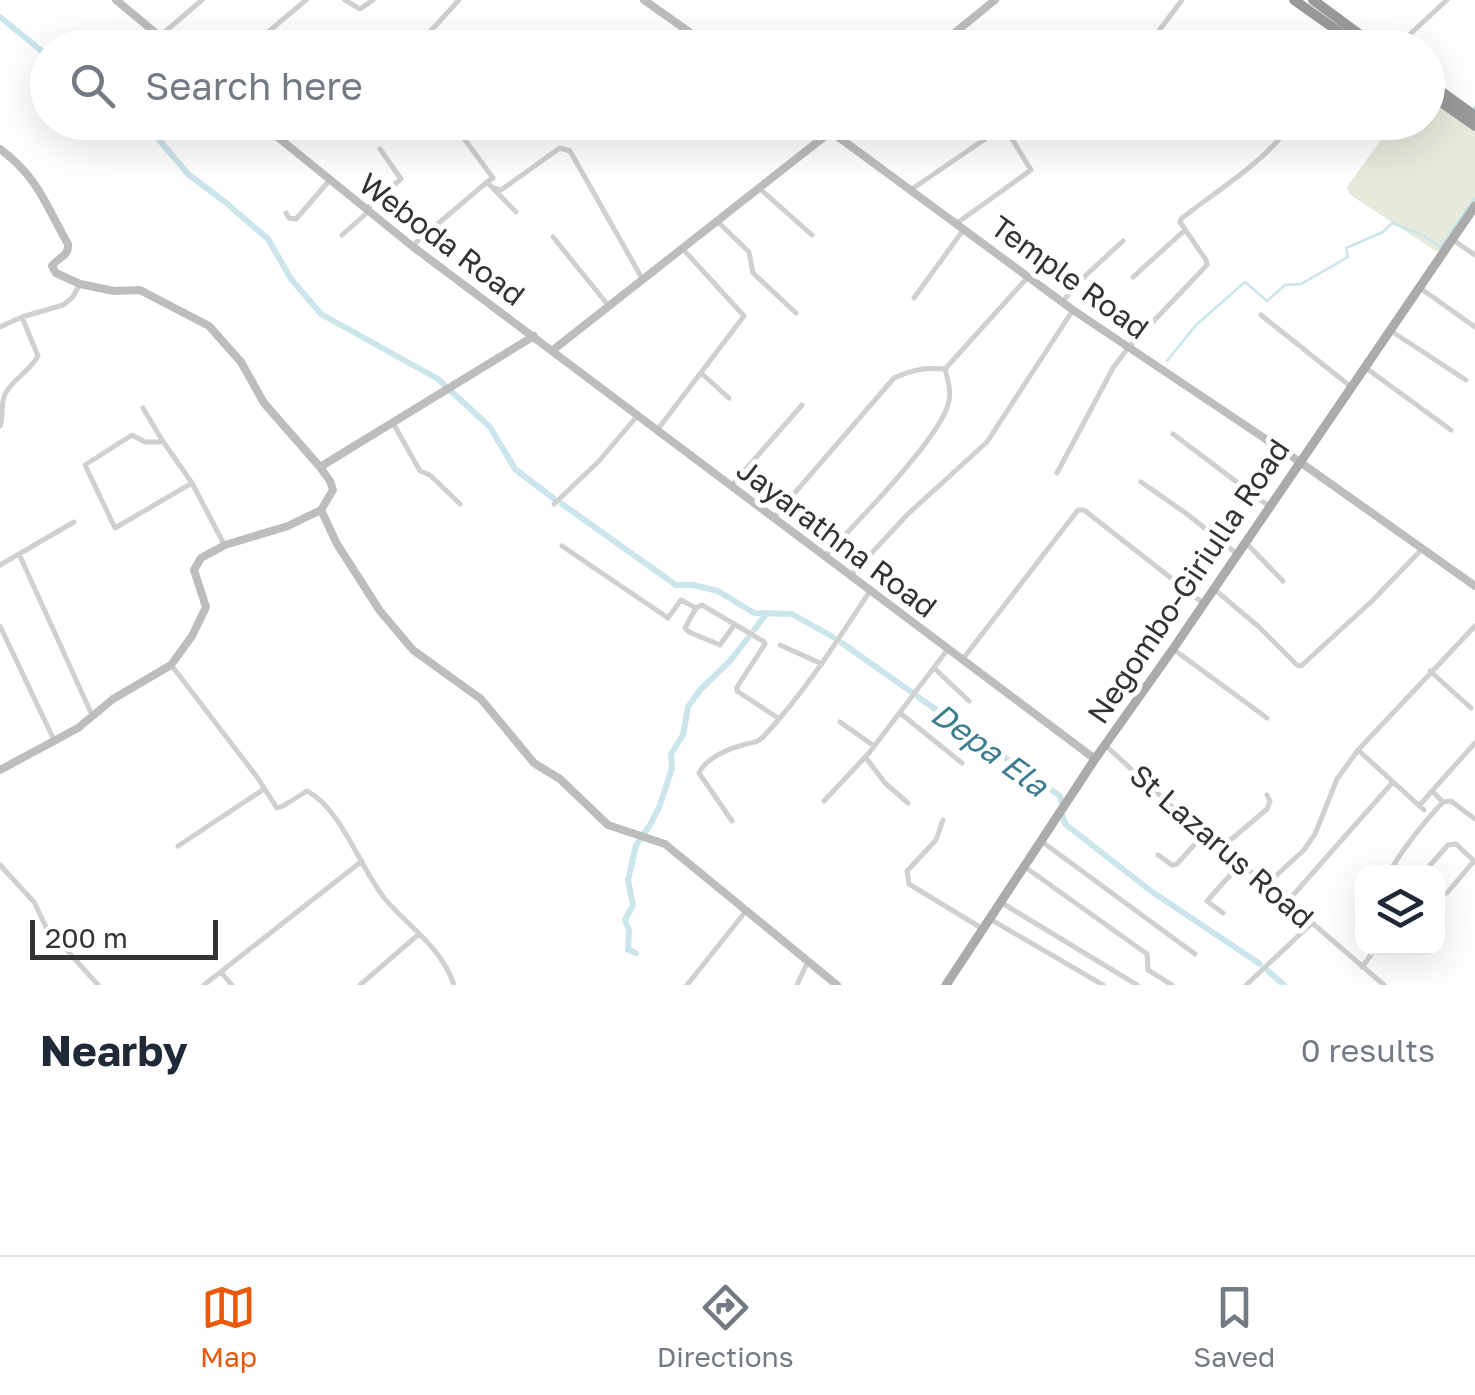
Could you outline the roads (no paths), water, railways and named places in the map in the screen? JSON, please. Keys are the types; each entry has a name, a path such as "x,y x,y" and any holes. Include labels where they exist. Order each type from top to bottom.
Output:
{"highway":[{"path":"1294,0 1334,30"},
{"path":"1312,0 1329,4 1358,30"},
{"path":"1445,94 1475,116"},
{"path":"1445,105 1475,126"}],"main road":[{"name":"Negombo-Giriulla Road","path":"948,984 1095,759 1475,206"}],"street":[{"path":"116,0 153,30"},
{"path":"167,30 202,0"},
{"path":"270,30 306,0"},
{"path":"345,0 360,8 373,0"},
{"path":"432,30 459,0"},
{"path":"958,30 995,0"},
{"path":"1160,30 1182,0"},
{"path":"1414,30 1447,0"},
{"path":"652,2 689,30"},
{"name":"Weboda Road","path":"280,140 366,211 553,350"},
{"path":"412,246 490,185 493,178 465,140"},
{"path":"553,350 821,140"},
{"name":"Temple Road","path":"842,140 1073,310 1300,462 1475,586"},
{"path":"912,190 984,140"},
{"path":"914,298 960,226 1031,170 1015,140"},
{"path":"1057,473 1113,368 1207,266 1181,219 1254,166 1281,140"},
{"path":"490,185 502,190 560,148 570,150 643,280"},
{"path":"0,149 28,172 68,244 69,250 52,270 80,284 140,290 209,326 241,362 264,402 320,467 332,490 322,510 288,526 225,545 201,558 194,570 206,607 171,665 113,699 78,728 0,770"},
{"path":"342,235 401,179 380,149"},
{"path":"286,212 288,218 296,219 329,181"},
{"path":"490,185 516,212"},
{"path":"759,188 812,235"},
{"path":"717,221 749,252 752,274 796,313"},
{"path":"1133,277 1185,230"},
{"path":"552,237 610,307"},
{"path":"1452,239 1475,255"},
{"path":"1062,302 1123,242"},
{"path":"658,429 744,316 682,248"},
{"path":"945,370 1028,277"},
{"path":"0,327 63,305 80,284"},
{"path":"1420,288 1475,326"},
{"path":"850,576 908,514 987,442 1073,310"},
{"path":"1261,315 1352,388"},
{"path":"0,426 7,390 38,356 22,318"},
{"path":"1391,331 1466,380"},
{"path":"320,467 534,336"},
{"name":"Jayarathna Road","path":"553,350 1095,759"},
{"path":"773,518 894,378 926,367 945,370"},
{"path":"1366,368 1451,430"},
{"path":"824,556 924,445 949,403 945,370"},
{"path":"701,373 729,398"},
{"path":"731,486 802,405"},
{"path":"143,408 192,483 225,545"},
{"path":"554,504 638,414"},
{"path":"393,423 420,471 430,475 460,504"},
{"path":"1173,434 1270,507"},
{"path":"162,440 145,442 132,435 85,465 115,528 192,483"},
{"path":"1140,482 1237,554"},
{"path":"322,510 337,544 380,611 414,650 481,699 534,763 560,779 608,825 665,844 838,985"},
{"path":"962,660 1078,510 1084,510 1203,604"},
{"path":"0,565 74,522"},
{"path":"1245,542 1283,581"},
{"path":"562,546 668,618 681,600 696,608"},
{"path":"1213,588 1301,666 1372,601 1422,548"},
{"path":"19,554 92,716"},
{"path":"732,821 699,773 700,768 740,745 761,741 822,664 870,591"},
{"path":"735,624 720,646 685,628 696,608 702,605 735,624 765,644 737,686 738,691 778,718"},
{"path":"0,626 54,740"},
{"path":"1267,884 1304,850 1315,834 1337,779 1358,750 1475,626"},
{"path":"780,645 822,664"},
{"path":"1173,649 1267,718"},
{"path":"824,801 866,758 948,650"},
{"path":"171,665 278,808 307,791 326,806 383,897 438,954 454,985"},
{"path":"934,668 969,701"},
{"path":"1430,671 1471,708"},
{"path":"900,713 962,763"},
{"path":"840,722 874,746"},
{"path":"1358,750 1421,808 1475,744"},
{"name":"St Lazarus Road","path":"1106,745 1202,835 1267,884 1384,985"},
{"path":"866,758 908,803"},
{"path":"1287,902 1393,782"},
{"path":"178,846 264,789"},
{"path":"1432,791 1443,802 1452,802 1475,818"},
{"path":"1220,849 1267,808 1267,795"},
{"path":"1394,865 1443,802"},
{"path":"943,820 936,840 907,872 909,884 983,929"},
{"path":"1158,855 1176,864 1202,835"},
{"path":"1041,841 1195,954"},
{"path":"1430,865 1448,846 1456,844 1475,861 1447,893"},
{"path":"204,985 362,861"},
{"path":"1223,913 1207,901 1240,864"},
{"path":"0,865 34,902 46,927 98,985"},
{"path":"1025,866 1147,954 1148,970 1172,985"},
{"path":"1002,902 1137,985"},
{"path":"687,985 746,911"},
{"path":"990,919 1103,985"},
{"path":"1246,985 1311,924"},
{"path":"360,985 420,934"},
{"path":"1362,967 1371,955"},
{"path":"797,985 808,961"},
{"path":"222,972 232,985"}],"waterway":[{"path":"0,17 30,41"},
{"path":"159,140 188,174 268,239 291,279 321,314 438,379 490,427 515,469 553,498"},
{"path":"1167,361 1196,325 1245,282 1267,301 1285,285 1301,284 1348,257 1346,248 1383,232 1392,223 1440,247 1475,198"},
{"path":"562,504 676,585 718,591 754,613 792,614 833,637"},
{"path":"754,630 767,613"},
{"path":"636,953 628,950 625,920 633,905 628,880 636,845 660,805 672,768 671,754 683,735 688,707 748,638"},
{"path":"842,643 910,691"},
{"name":"Depa Ela","path":"918,697 1060,796 1061,801"},
{"path":"1063,816 1065,824 1151,891 1260,964"},
{"path":"1268,971 1284,985"}]}
